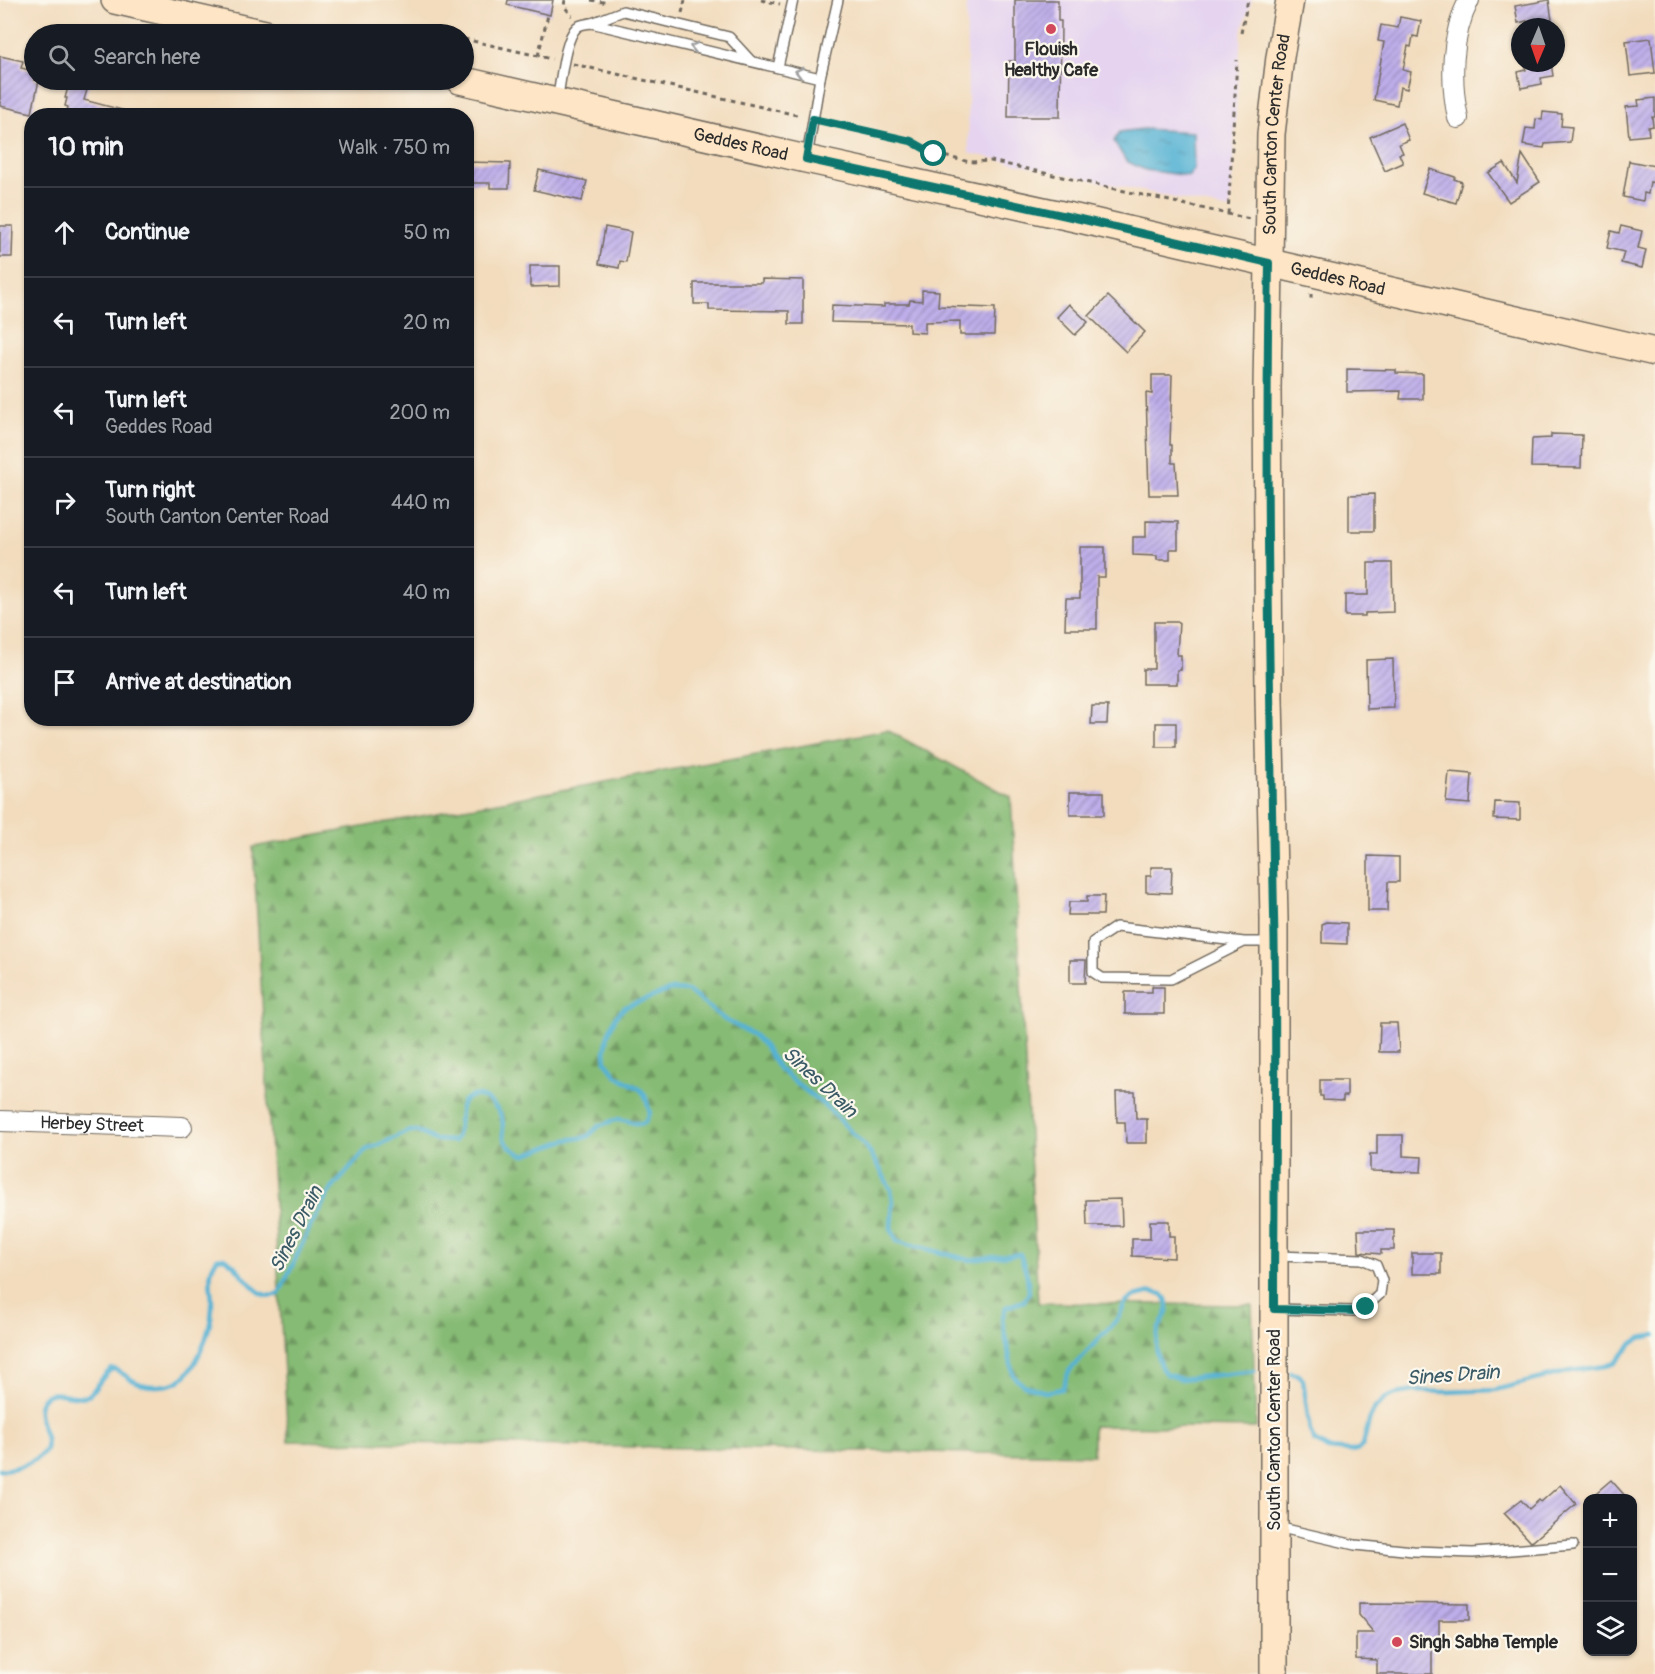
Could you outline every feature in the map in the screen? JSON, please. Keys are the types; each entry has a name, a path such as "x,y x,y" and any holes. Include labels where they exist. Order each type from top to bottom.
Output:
{"main road":[{"path":"115,0 221,24"},
{"name":"South Canton Center Road","path":"1274,1674 1274,942 1269,698 1267,389 1271,134 1280,57 1290,0"},
{"name":"Geddes Road","path":"474,83 1080,219 1655,352"}],"street":[{"path":"1458,118 1452,77 1460,22 1469,0"},
{"name":"Herbey Street","path":"0,1121 182,1127"}],"lane":[{"path":"778,67 793,0"},
{"path":"806,159 820,78 838,0"},
{"path":"557,102 572,33 579,25 591,23 622,11 729,37 751,61"},
{"path":"591,23 820,78"},
{"path":"1244,942 1171,979 1102,978 1093,972 1093,942 1116,927 1244,942 1274,942"},
{"path":"1274,1256 1362,1259 1376,1265 1382,1280 1380,1294 1366,1307 1354,1311 1274,1309"},
{"path":"1274,1526 1355,1545 1413,1551 1473,1553 1573,1545"}],"path":[{"path":"565,0 564,6 573,18"},
{"path":"682,16 686,0"},
{"path":"761,0 779,4"},
{"path":"1241,33 1248,0"},
{"path":"538,56 548,15"},
{"path":"474,41 911,141 934,154 970,162 991,161 1238,216"},
{"path":"1228,214 1237,60"}],"shaded area":[{"path":"966,0 1252,0 1241,33 1230,210 969,153"}],"green space":[{"path":"887,730 1011,797 1038,1303 1252,1305 1256,1428 1093,1426 1093,1455 288,1441 253,847"}],"water":[{"path":"1143,129 1193,132 1194,169 1189,176 1145,170 1126,161 1114,141 1120,132"}],"building":[{"path":"508,0 553,0 550,15 507,5"},
{"path":"1015,0 1058,0 1058,21 1061,21 1060,117 1008,117 1009,61 1015,61"},
{"path":"1549,0 1552,18 1517,18 1515,6"},
{"path":"1400,17 1421,21 1418,37 1413,36 1411,47 1408,46 1403,70 1411,72 1407,89 1400,87 1397,105 1374,100 1384,42 1378,41 1381,25 1398,28"},
{"path":"1651,38 1655,73 1630,76 1626,41"},
{"path":"0,56 23,61 21,68 24,69 24,90 37,90 33,108 24,108 24,111 0,106"},
{"path":"1518,72 1552,72 1553,76 1541,78 1542,84 1521,88"},
{"path":"67,90 87,90 84,100 115,108 68,108 65,106 67,98 65,98"},
{"path":"1655,98 1655,117 1652,117 1653,126 1648,127 1649,135 1629,137 1626,107 1639,106 1638,100"},
{"path":"1543,112 1562,114 1561,126 1572,127 1570,142 1545,144 1544,148 1523,145 1526,128 1535,129 1536,119 1542,120"},
{"path":"1402,123 1409,140 1399,144 1403,153 1399,154 1403,163 1385,171 1370,137"},
{"path":"1522,154 1540,182 1509,202 1488,173 1504,163 1517,183"},
{"path":"1629,161 1655,166 1655,183 1650,182 1648,194 1644,193 1643,201 1623,197"},
{"path":"474,162 510,163 509,188 490,188 490,183 474,183"},
{"path":"1430,169 1455,177 1454,179 1462,182 1456,203 1422,193"},
{"path":"539,170 587,181 582,201 534,190"},
{"path":"0,226 13,226 12,257 0,257"},
{"path":"1621,226 1642,231 1638,248 1646,250 1642,268 1621,263 1624,252 1607,248 1611,231 1619,233"},
{"path":"605,227 631,232 626,262 620,261 619,268 599,264"},
{"path":"530,266 560,266 560,286 530,287"},
{"path":"762,279 803,280 803,324 789,324 789,311 709,310 709,304 694,304 694,283 762,283"},
{"path":"922,290 939,291 938,306 995,308 994,335 960,335 960,321 925,322 925,333 909,332 909,324 831,322 832,305 884,307 884,304 909,304 910,300 922,301"},
{"path":"1108,296 1145,332 1126,352 1089,316"},
{"path":"1069,304 1088,322 1075,335 1057,317"},
{"path":"1347,369 1396,370 1396,373 1423,374 1423,399 1400,399 1401,391 1347,392"},
{"path":"1152,375 1172,375 1170,445 1172,445 1172,463 1176,463 1178,495 1149,495 1146,393 1152,394"},
{"path":"1551,434 1582,435 1581,468 1531,467 1532,439 1551,438"},
{"path":"1374,494 1374,531 1349,531 1349,495"},
{"path":"1146,521 1178,522 1178,549 1170,549 1170,560 1157,560 1157,556 1133,555 1133,537 1146,537"},
{"path":"1080,547 1105,547 1105,577 1097,577 1097,629 1065,629 1066,598 1080,598"},
{"path":"1368,563 1392,563 1393,612 1345,616 1345,595 1368,595"},
{"path":"1154,622 1179,622 1177,655 1181,655 1181,670 1177,670 1177,684 1143,684 1143,669 1154,669"},
{"path":"1393,659 1394,708 1367,709 1366,660"},
{"path":"1092,706 1108,706 1107,724 1091,724"},
{"path":"1156,723 1176,723 1176,747 1156,747"},
{"path":"1449,772 1472,774 1470,804 1446,802"},
{"path":"1070,792 1104,792 1104,815 1070,815"},
{"path":"1495,802 1520,803 1520,820 1494,819"},
{"path":"1368,856 1399,857 1399,882 1388,882 1387,911 1368,911"},
{"path":"1151,867 1172,867 1171,893 1146,892 1146,876 1151,876"},
{"path":"1087,896 1104,896 1103,915 1068,915 1069,902 1087,902"},
{"path":"1347,923 1347,944 1322,943 1322,924"},
{"path":"1070,960 1086,960 1085,983 1070,983"},
{"path":"1152,987 1164,987 1164,1014 1125,1014 1125,992 1152,992"},
{"path":"1380,1023 1397,1023 1399,1052 1379,1052"},
{"path":"1320,1080 1347,1080 1347,1096 1343,1096 1343,1101 1323,1100 1323,1096 1320,1096"},
{"path":"1116,1092 1135,1092 1136,1119 1147,1119 1147,1143 1126,1143 1125,1122 1117,1122"},
{"path":"1377,1135 1403,1135 1403,1156 1422,1157 1421,1172 1370,1171 1370,1154 1377,1154"},
{"path":"1121,1199 1122,1226 1087,1226 1086,1200"},
{"path":"1150,1221 1169,1221 1169,1236 1174,1236 1174,1258 1132,1256 1132,1239 1150,1239"},
{"path":"1358,1230 1394,1230 1394,1250 1381,1250 1381,1254 1359,1252"},
{"path":"1412,1253 1441,1253 1441,1274 1412,1274"},
{"path":"1611,1480 1623,1494 1595,1494"},
{"path":"1560,1485 1576,1504 1531,1542 1504,1513 1521,1500 1529,1509 1539,1500 1541,1502"},
{"name":"Singh Sabha Temple","path":"1359,1603 1469,1604 1469,1620 1439,1620 1439,1650 1432,1650 1432,1674 1377,1674 1377,1660 1356,1659 1356,1633 1374,1633 1359,1615"}],"waterway":[{"name":"Sines Drain","path":"0,1470 26,1464 46,1449 46,1438 39,1413 42,1400 46,1395 87,1396 112,1369 148,1386 170,1384 184,1377 197,1360 206,1338 212,1308 210,1277 217,1259 224,1258 231,1263 256,1290 263,1294 271,1296 279,1294 311,1225 330,1191 366,1150 410,1131 419,1132 434,1140 454,1141 458,1132 463,1103 473,1096 482,1097 494,1106 502,1118 505,1141 511,1148 524,1155 566,1140 587,1137 599,1126 612,1121 620,1119 639,1124 645,1122 650,1113 645,1095 640,1089 617,1076 606,1062 608,1035 616,1016 625,1007 671,990 688,991 725,1020 754,1035 779,1069 831,1111 866,1147 891,1190 893,1201 891,1228 897,1241 969,1260 1020,1254 1027,1275 1029,1292 1024,1301 1006,1307 1002,1319 1013,1374 1024,1385 1045,1392 1062,1389 1069,1371 1119,1317 1125,1303 1135,1296 1151,1292 1162,1294 1166,1298 1168,1307 1157,1333 1156,1346 1160,1364 1166,1374 1181,1379 1255,1371"},
{"name":"Sines Drain","path":"1291,1373 1299,1375 1303,1380 1310,1431 1314,1441 1328,1449 1351,1451 1363,1445 1375,1408 1386,1398 1396,1394 1414,1391 1495,1390 1570,1371 1605,1366 1615,1363 1632,1344 1641,1338 1655,1335"}],"place":[{"name":"Flouish Healthy Cafe","path":"1051,29"},
{"name":"Singh Sabha Temple","path":"1397,1642"}],"route":[{"path":"934,154 911,141 813,119 806,159 1269,263 1267,389 1269,698 1274,918 1274,1309 1354,1311 1366,1307"}]}
